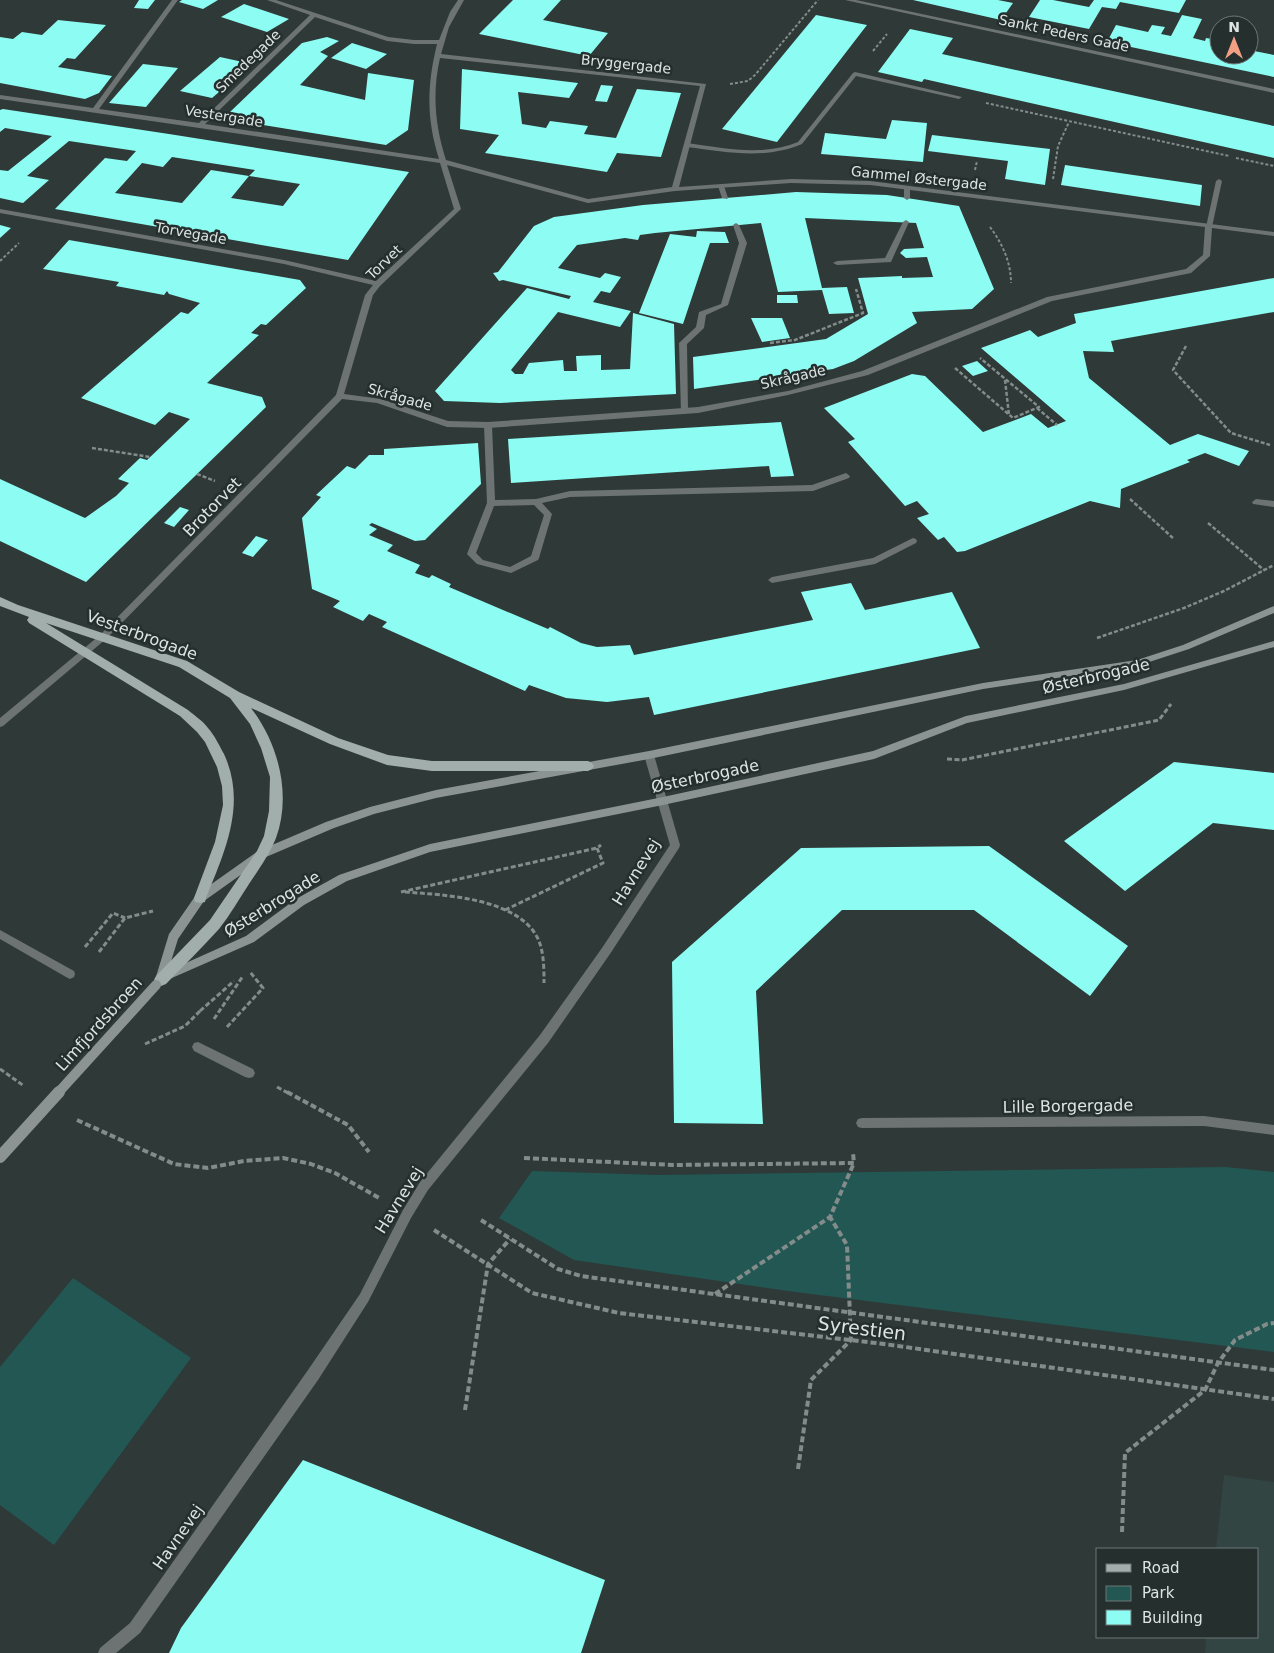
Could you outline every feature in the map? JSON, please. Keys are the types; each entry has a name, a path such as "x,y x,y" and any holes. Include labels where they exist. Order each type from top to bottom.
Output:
{"main road":[{"name":"Vesterbrogade","path":"0,601 184,712 205,732 221,759 228,779 230,802 222,841 200,898"},
{"name":"Vesterbrogade","path":"14,608 183,664 234,695 255,722 267,748 276,777 275,811 270,836 262,854 215,924 158,982"},
{"name":"Østerbrogade","path":"200,898 262,854 330,825 374,810 484,784 588,766 983,686 1136,663 1186,647 1274,609"},
{"name":"Østerbrogade","path":"158,982 250,939 300,902 343,878 430,848 662,801 874,754 966,720 1124,687 1198,668 1274,644"},
{"path":"234,695 334,741 387,760 432,766 588,766"},
{"name":"Limfjordsbroen","path":"0,1157 158,982 173,937 200,898"}],"street":[{"path":"95,110 175,0"},
{"path":"270,0 386,39 442,42"},
{"path":"444,162 434,128 432,96 438,56 447,24 462,0"},
{"name":"Sankt Peders Gade","path":"848,0 1274,91"},
{"name":"Smedegade","path":"200,125 313,15"},
{"name":"Bryggergade","path":"438,56 704,85"},
{"path":"688,144 762,153 790,148 800,143 855,74 959,97"},
{"path":"675,190 704,85"},
{"name":"Vestergade","path":"0,97 444,162"},
{"name":"Gammel Østergade","path":"444,162 588,201 675,190 791,181 870,183 1209,228 1274,234"},
{"name":"Torvet","path":"340,396 369,295 377,284 458,209 444,162"},
{"name":"Skrågade","path":"340,396 378,401 447,424 488,425 684,411 788,393 865,373 1050,299 1188,271 1206,256 1218,181"},
{"path":"721,186 725,198"},
{"path":"907,188 907,198"},
{"name":"Torvegade","path":"0,211 323,269 377,284"},
{"path":"837,263 888,260 906,222"},
{"path":"684,411 683,343 700,328 702,314 724,305 743,243 736,225"},
{"name":"Brotorvet","path":"0,724 103,638 340,396"},
{"path":"488,425 491,503 471,554 480,562 510,570 535,558 548,514 536,502"},
{"path":"491,503 536,502 570,494 813,488 846,476"},
{"path":"1256,502 1274,504"},
{"path":"772,580 876,561 913,541"},
{"name":"Havnevej","path":"105,1653 135,1628 313,1375 364,1298 407,1214 424,1186 544,1039 606,951 675,844 649,754"},
{"path":"0,934 67,972"},
{"path":"202,1050 249,1073"},
{"name":"Lille Borgergade","path":"862,1124 1204,1121 1274,1130"}],"path":[{"path":"704,85 748,81 818,0"},
{"path":"872,52 882,40"},
{"path":"959,97 1274,166"},
{"path":"1049,206 1058,146 1069,122"},
{"path":"969,196 982,217 995,232 1008,263 1011,280 1006,316"},
{"path":"770,344 795,340 863,313"},
{"path":"955,337 1039,407 1037,408 1057,425"},
{"path":"1186,346 1173,370 1230,433 1270,445"},
{"path":"930,347 1013,418 1037,408"},
{"path":"1005,379 1009,415"},
{"path":"92,448 150,457"},
{"path":"1130,499 1174,539"},
{"path":"1208,523 1264,570"},
{"path":"1089,642 1184,608 1274,565"},
{"path":"942,759 962,760 1159,720 1198,668"},
{"path":"505,911 603,863 597,848"},
{"path":"402,892 447,895 476,900 505,911 525,922 539,940 544,973 544,1039"},
{"path":"99,952 125,918 200,898"},
{"path":"67,972 114,913 125,918"},
{"path":"200,1011 248,969"},
{"path":"214,1019 248,969"},
{"path":"202,1050 263,988 248,969"},
{"path":"0,1068 32,1092"},
{"path":"249,1073 348,1125 369,1152"},
{"path":"72,1118 174,1164 208,1168 244,1161 283,1158 311,1164 335,1173 407,1214"},
{"path":"714,1294 830,1217 854,1163 850,1124 862,1124"},
{"path":"524,1158 673,1165 854,1163"},
{"path":"798,1468 811,1380 851,1340 847,1244 830,1217"},
{"name":"Syrestien","path":"481,1220 558,1269 581,1276 1274,1370"},
{"path":"465,1410 488,1264 510,1239"},
{"name":"Syrestien","path":"460,1246 532,1293 619,1312 851,1340 1274,1399"},
{"path":"1122,1532 1125,1453 1205,1390 1218,1363 1235,1340 1267,1324 1274,1323"}],"shaded area":[{"path":"1224,1475 1274,1482 1274,1653 1205,1653 1206,1638 1259,1638 1259,1548 1216,1548"}],"green space":[{"path":"1226,1167 1274,1172 1274,1352 795,1292 574,1260 499,1218 532,1171 657,1175"},
{"path":"73,1278 191,1358 54,1545 0,1505 0,1367"}],"building":[{"path":"139,0 155,0 148,9 134,8"},
{"path":"182,0 218,0 203,9 179,2"},
{"path":"513,0 561,0 543,20 608,33 589,56 479,34"},
{"path":"913,0 998,0 1013,3 1001,20"},
{"path":"1040,0 1053,0 1089,7 1094,0 1186,0 1179,13 1120,2 1116,9 1102,7 1089,29 1029,17"},
{"path":"244,4 289,19 267,32 221,17"},
{"path":"816,15 867,25 777,142 722,129"},
{"path":"1182,15 1202,19 1193,38 1205,41 1206,38 1209,38 1209,63 1107,42 1116,25 1148,32 1152,25 1165,27 1161,34 1171,36"},
{"path":"58,20 106,25 75,59 67,58 58,67 112,76 99,93 85,99 0,83 0,37 13,39 22,32 42,35"},
{"path":"910,29 953,38 942,54 1274,126 1274,158 924,79 922,82 878,72"},
{"path":"327,37 339,41 320,52 328,56 300,85 365,100 368,73 414,80 408,130 386,145 233,120 230,112 302,43"},
{"path":"352,43 387,54 366,69 331,58"},
{"path":"1259,52 1274,55 1274,77 1217,65 1259,65"},
{"path":"220,57 252,64 212,98 180,91"},
{"path":"143,64 178,68 146,107 109,103"},
{"path":"462,69 578,83 569,98 518,92 522,124 546,128 550,121 588,126 584,134 616,138 637,89 681,93 661,157 617,153 607,172 485,153 499,135 460,129"},
{"path":"601,85 613,86 607,102 595,101"},
{"path":"0,110 169,134 409,172 348,260 55,209 105,158 127,161 136,151 69,141 27,176 49,180 23,203 0,198 0,170 8,171 52,136 5,128 0,132","holes":["172,157 255,170 249,176 211,170 182,203 115,193 142,163 163,167","249,176 300,184 283,206 231,198"]},
{"path":"892,120 927,123 923,162 821,154 825,133 886,139"},
{"path":"932,135 1050,149 1045,185 1005,179 1008,161 928,151"},
{"path":"1065,165 1202,185 1200,206 1061,185"},
{"path":"796,192 887,195 959,206 994,289 972,309 912,312 917,323 854,361 833,369 694,389 693,357 826,339 868,314 858,278 933,277 927,257 906,258 900,253 904,249 924,248 916,223 805,218 822,288 847,287 854,313 829,314 822,290 778,292 761,223 655,233 640,235 638,240 625,238 577,245 558,268 600,278 605,273 621,277 610,293 601,291 593,302 631,311 620,327 558,312 511,370 515,374 523,374 529,363 563,360 564,371 577,371 576,356 601,355 601,370 630,369 633,313 674,324 676,394 500,403 444,401 435,391 527,288 569,299 571,296 503,280 499,281 493,273 498,272 534,226 554,217 643,205"},
{"path":"0,225 11,228 0,238"},
{"path":"697,231 725,232 729,243 710,243 683,324 639,313 670,234 696,237"},
{"path":"69,240 300,280 306,288 266,325 261,324 251,333 259,335 207,383 262,397 266,407 86,582 0,541 0,479 85,518 116,496 129,483 118,479 140,458 147,460 190,419 169,412 155,425 81,398 181,312 188,314 200,303 169,294 167,291 164,295 116,286 119,282 43,269"},
{"path":"1274,278 1274,312 1111,341 1114,352 1083,351 1089,378 1170,445 1198,434 1249,451 1239,466 1205,453 1187,460 1190,462 1121,489 1120,508 1090,501 965,551 957,552 944,537 938,540 917,518 929,514 917,501 905,506 848,442 855,439 824,408 912,374 925,376 983,432 1031,414 1048,428 1066,421 981,348 1030,330 1038,337 1076,323 1074,314"},
{"path":"777,295 797,295 798,303 777,303"},
{"path":"751,318 782,318 790,338 762,342"},
{"path":"977,361 988,371 973,376 962,366"},
{"path":"781,422 794,476 771,477 769,466 511,483 508,439"},
{"path":"478,443 481,484 425,540 415,541 372,523 369,525 377,529 369,535 393,545 387,551 420,565 415,573 429,578 432,575 451,584 449,587 548,629 550,627 581,643 597,647 630,645 634,655 813,620 801,592 851,583 865,610 952,592 980,648 654,715 649,697 607,702 566,698 529,685 525,691 382,627 387,622 369,614 363,621 333,607 340,601 312,589 302,518 321,497 316,495 347,466 355,469 369,455 384,455 384,449"},
{"path":"180,507 189,510 174,527 164,523"},
{"path":"256,536 268,540 253,557 242,553"},
{"path":"1174,762 1274,773 1274,830 1213,823 1125,891 1064,841"},
{"path":"989,846 1128,946 1090,996 974,910 842,910 756,991 763,1124 674,1123 672,962 801,848"},
{"path":"303,1460 605,1580 581,1653 169,1653 181,1628"}]}
